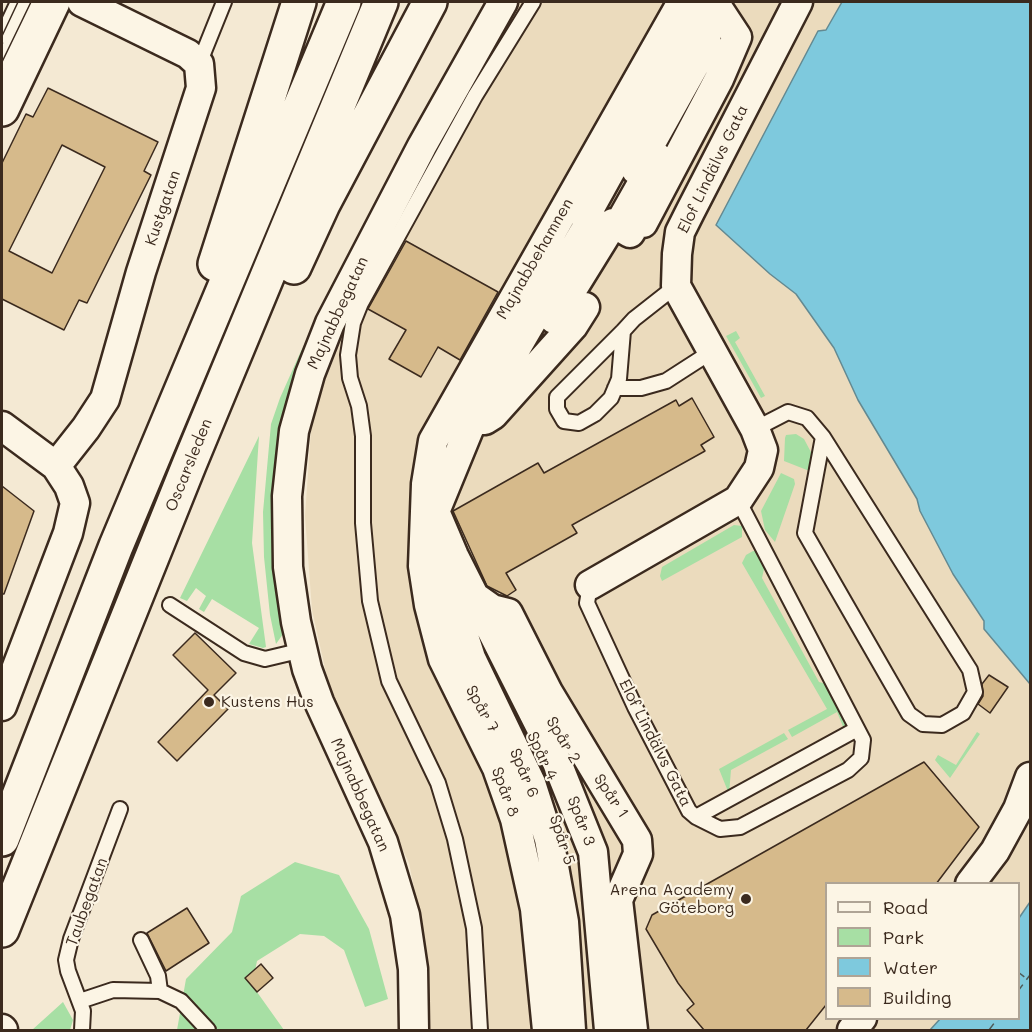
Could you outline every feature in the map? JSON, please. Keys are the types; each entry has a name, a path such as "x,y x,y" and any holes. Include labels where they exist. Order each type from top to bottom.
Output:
{"main road":[{"path":"2,109 53,2"},
{"path":"200,342 218,249 299,2"},
{"path":"2,839 200,342 344,2"},
{"name":"Oscarsleden","path":"2,930 381,2"},
{"path":"255,306 295,265 323,204 430,2"}],"street":[{"path":"82,2 188,54 199,63"},
{"name":"Majnabbegatan","path":"414,1030 413,969 405,915 383,842 319,702 303,650 288,567 287,496 294,431 309,374 330,323 357,269 503,2"},
{"name":"Majnabbehamnen","path":"476,597 433,518 426,484 434,441 682,2"},
{"name":"Majnabbehamnen","path":"611,227 585,217 687,33 692,2"},
{"name":"Majnabbehamnen","path":"475,426 493,416 573,326 611,227 697,39 701,2"},
{"name":"Majnabbehamnen","path":"433,518 475,426 712,76 729,39 712,2"},
{"name":"Elof Lindälvs Gata","path":"590,585 738,500 759,468 763,450 755,429 676,286 680,232 798,2"},
{"name":"Kustgatan","path":"56,465 86,428 105,399 141,272 195,112 201,88 199,63"},
{"path":"2,426 56,465 69,486 75,503 74,517 2,706"},
{"name":"Spår 8","path":"433,518 425,576 443,659 497,768 515,819 535,909 548,1030"},
{"name":"Spår 7","path":"433,518 447,629 458,661 476,699 501,743 529,820 547,905 558,1030"},
{"name":"Spår 6","path":"433,518 442,563 471,658 488,698 531,783 549,839 564,922 571,1030"},
{"name":"Spår 5","path":"476,597 467,611 470,626 539,774 570,861 582,1030"},
{"name":"Spår 4","path":"476,597 475,614 544,756 585,862 594,1030"},
{"name":"Spår 3","path":"476,597 552,750 593,852 609,1030"},
{"name":"Spår 2","path":"476,597 500,621 538,697 627,842 627,852 607,897 607,919 622,1030"},
{"name":"Spår 1","path":"476,597 492,609 508,613 548,692 638,840 638,854 618,900 633,1030"},
{"path":"972,882 995,851 1018,809 1030,777"}],"lane":[{"path":"2,36 18,2"},
{"path":"2,62 31,2"},
{"path":"199,63 224,2"},
{"path":"480,1030 474,928 455,839 438,783 389,681 370,601 363,523 363,436 359,406 350,378 348,355 353,323 361,303 475,96 533,2"},
{"path":"623,331 619,379 611,398 595,414 579,423 564,421 557,409 558,397 623,331 676,286"},
{"path":"615,388 641,388 666,381 711,352"},
{"path":"755,429 788,412 807,418 823,437 970,670 975,692 963,713 942,725 923,724 909,714 805,534 823,437"},
{"name":"Elof Lindälvs Gata","path":"590,585 587,603 635,707 689,811 696,817 720,829 740,827 848,770 861,758 863,740 738,500"},
{"path":"170,605 244,653 265,659 303,650"},
{"path":"696,817 857,729"},
{"name":"Taubegatan","path":"82,1030 83,1011 66,960 71,939 120,809"},
{"path":"141,940 158,976 160,991"},
{"path":"80,1001 113,990 160,991 181,1001 208,1030"}],"shaded area":[{"path":"519,2 842,2 826,30 818,31 717,225 770,274 796,294 834,348 858,400 917,499 920,511 953,574 984,621 984,629 1030,684 1030,902 1020,917 1020,882 825,882 825,1020 939,1020 930,1030 428,1030 425,942 409,863 333,704 312,610 305,516 311,430 331,347 382,245"}],"green space":[{"path":"321,315 278,600 283,634 276,644 270,615 264,557 263,512 271,424 301,351"},
{"path":"736,331 740,338 735,342 765,396 761,398 726,336"},
{"path":"796,434 804,439 813,456 812,472 784,461 786,435"},
{"path":"259,436 252,543 266,647 263,648 249,644 259,628 212,599 204,612 199,609 206,596 196,588 187,601 180,598"},
{"path":"781,473 794,479 795,484 775,542 765,530 761,511"},
{"path":"734,525 742,526 742,537 662,581 660,576 662,567"},
{"path":"757,551 765,564 762,578 819,682 834,686 848,723 844,729 837,712 792,737 788,730 827,709 742,563 746,555"},
{"path":"977,732 980,734 950,778 935,760 938,755 956,765"},
{"path":"784,733 788,739 731,770 729,794 719,769"},
{"path":"295,862 339,875 369,929 388,999 365,1007 344,950 324,936 300,934 257,961 252,985 284,1030 177,1030 186,979 232,932 241,896"},
{"path":"63,1002 73,1020 70,1030 32,1030"}],"water":[{"path":"842,2 1030,2 1030,684 984,629 984,621 953,574 920,511 917,499 858,400 834,348 796,294 770,274 716,225 818,31 826,30"},
{"path":"1030,902 1030,1030 930,1030 939,1020 1020,1020 1020,917"}],"building":[{"path":"48,88 158,142 144,171 151,175 87,303 79,300 64,330 2,299 2,163 26,114 33,117","holes":["62,145 105,167 52,273 9,251"]},
{"path":"406,241 498,292 460,360 438,347 421,377 389,359 406,330 368,309"},
{"path":"692,398 714,437 701,445 705,451 572,525 577,533 506,573 516,590 507,596 487,586 453,511 538,463 544,473 676,400 679,406"},
{"path":"2,486 34,511 4,594 2,594"},
{"name":"Kustens Hus","path":"195,633 236,673 214,695 228,709 177,761 158,742 208,690 173,655"},
{"path":"989,675 1008,687 990,713 978,704 983,696 982,684"},
{"path":"924,762 979,827 938,882 825,882 825,1006 806,1030 704,1030 687,1010 694,1004 678,983 646,929 652,915"},
{"path":"187,908 209,943 166,971 147,933"},
{"path":"261,964 273,978 257,992 245,978"}],"ferry route":[{"path":"1020,974 1027,979"},
{"path":"1020,988 1030,975"},
{"path":"989,1030 996,1020"}],"tram line":[{"path":"2,36 18,2"},
{"path":"2,62 31,2"}],"place":[{"name":"Kustens Hus","path":"209,702"},
{"name":"Arena Academy Göteborg","path":"746,899"}]}
